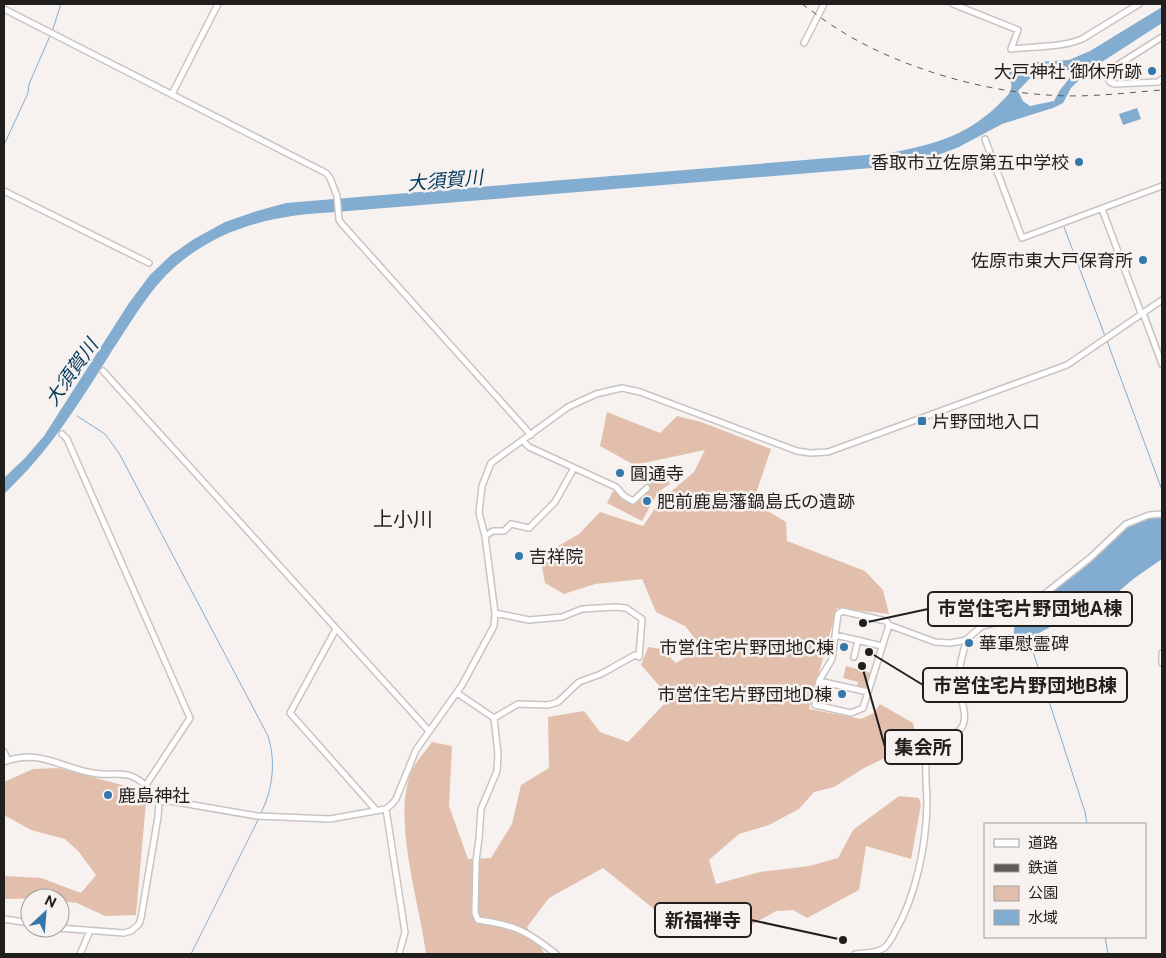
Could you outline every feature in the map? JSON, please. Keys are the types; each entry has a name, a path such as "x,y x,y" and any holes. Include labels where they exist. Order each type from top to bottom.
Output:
{"street":[{"path":"172,94 218,4"},
{"path":"804,43 824,4"},
{"path":"954,4 1018,30 1011,49 1057,46 1072,43 1082,39 1139,4"},
{"path":"4,9 320,169 330,178 337,196 338,216 342,224 531,435"},
{"path":"1162,37 1105,73 1110,82 1114,84 1158,82 1162,79"},
{"path":"984,139 1022,238 1162,186"},
{"path":"4,191 149,263"},
{"path":"1102,209 1162,364"},
{"path":"159,802 170,801 266,817 330,819 386,809 396,799 411,759 457,692 494,626 495,613 485,536 479,512 479,500 487,472 493,460 523,441 568,407 604,392 622,388 646,394 797,451 810,453 828,452 1067,365 1162,300"},
{"path":"103,371 429,731"},
{"path":"62,434 66,439 190,718 146,784"},
{"path":"523,441 529,447 616,488 633,501 636,496 647,488"},
{"path":"485,536 493,531 504,531 511,524 529,528 555,502 574,468"},
{"path":"889,625 863,708 851,713 816,705 819,681 832,659 838,614 842,611 886,621 889,625 935,642 950,643 967,639 982,626 1012,619 1090,558 1126,524 1149,515 1162,514"},
{"path":"494,718 518,704 548,706 558,702 579,682 601,674 635,655 639,657 642,619 626,608 615,607 582,609 562,617 529,620 495,613"},
{"path":"336,629 290,713 376,810"},
{"path":"835,635 882,646"},
{"path":"855,954 883,949 890,941 905,915 914,887 924,838 927,804 927,756 929,747 933,743 958,733 965,719 959,684 962,656 967,639"},
{"path":"854,657 858,640"},
{"path":"1162,653 1162,663"},
{"path":"819,681 868,692"},
{"path":"457,692 494,718 498,754 497,771 480,809 476,860 475,913 478,920 516,928 534,936 556,954"},
{"path":"4,752 6,761 33,757 51,760 81,771 96,774 128,775 146,784 159,802 149,873 139,924 127,932 70,929"},
{"path":"386,809 405,932 399,954"},
{"path":"4,919 20,921"},
{"path":"80,954 90,931"}],"green space":[{"path":"607,412 660,433 677,416 701,422 771,449 753,502 786,522 787,541 865,571 883,590 889,614 837,608 809,709 861,719 874,713 880,704 913,723 920,753 897,752 864,768 834,787 814,792 799,809 769,825 739,834 709,860 716,884 760,872 809,866 838,858 853,830 899,796 919,798 921,805 911,859 866,846 859,890 807,918 793,910 776,911 732,936 714,907 694,902 664,917 603,868 549,898 527,927 545,954 426,954 409,862 404,814 406,792 411,773 432,742 452,746 449,806 468,859 491,858 512,824 521,785 549,768 548,717 584,711 600,732 628,742 670,698 641,665 648,647 662,649 676,663 702,647 685,626 656,612 642,579 595,584 564,594 545,583 542,567 548,552 579,534 600,512 643,526 660,501 694,472 705,450 634,465 600,446"},
{"path":"661,469 670,484 658,492 642,521 607,503 613,491 637,503 651,475"},
{"path":"846,666 871,673 867,689 857,687 858,682 843,678"},
{"path":"58,768 126,786 146,802 136,915 105,916 77,903 70,902 70,889 81,893 96,875 79,852 65,839 31,830 4,815 4,782 33,769"},
{"path":"4,876 41,878 68,888 20,888 20,899 4,899"}],"water":[{"path":"1162,7 1162,23 1088,71 1071,88 1063,103 1002,124 959,147 928,159 896,166 315,213 275,219 237,230 201,248 183,260 162,279 136,313 89,388 50,443 21,478 4,494 4,478 44,436 129,303 150,275 171,255 194,239 225,222 286,203 890,153 937,142 978,122 1008,95 1011,90 1011,84 1008,77 1016,65 1021,63 1069,60 1090,51","holes":["1076,70 1054,101 1030,106 1023,101 1018,91 1034,74 1042,71"]},
{"path":"1137,108 1141,119 1123,125 1119,114"},
{"path":"1162,517 1162,559 1119,591 1037,634 1033,639 1035,650 1030,650 1013,641 1015,621 1085,567 1125,529 1149,518"}],"waterway":[{"path":"52,32 61,4"},
{"path":"4,145 28,93 29,84 50,36"},
{"path":"1064,227 1105,336"},
{"path":"1107,341 1162,490"},
{"path":"77,416 105,434 119,453 268,736 272,755 272,775 271,785 261,813"},
{"path":"1032,649 1085,812 1087,823"},
{"path":"191,954 258,820"},
{"path":"1105,938 1108,954"}],"railway":[{"path":"802,4 833,26 882,53 936,74 965,82 993,88 1062,96 1105,95 1162,90"}],"place":[{"name":"大戸神社 御休所跡","path":"1152,71"},
{"name":"香取市立佐原第五中学校","path":"1079,162"},
{"name":"佐原市東大戸保育所","path":"1143,260"},
{"name":"片野団地入口","path":"922,421"},
{"name":"圓通寺","path":"620,473"},
{"name":"肥前鹿島藩鍋島氏の遺跡","path":"647,501"},
{"name":"吉祥院","path":"519,556"},
{"name":"市営住宅片野団地A棟","path":"863,623"},
{"name":"華軍慰霊碑","path":"969,643"},
{"name":"市営住宅片野団地C棟","path":"844,647"},
{"name":"市営住宅片野団地B棟","path":"869,652"},
{"name":"集会所","path":"862,666"},
{"name":"市営住宅片野団地D棟","path":"842,694"},
{"name":"鹿島神社","path":"108,795"},
{"name":"新福禅寺","path":"843,940"}],"district":[{"name":"上小川","path":"403,519"}],"water label":[{"name":"大須賀川","path":"445,180"},
{"name":"大須賀川","path":"71,372"}]}
